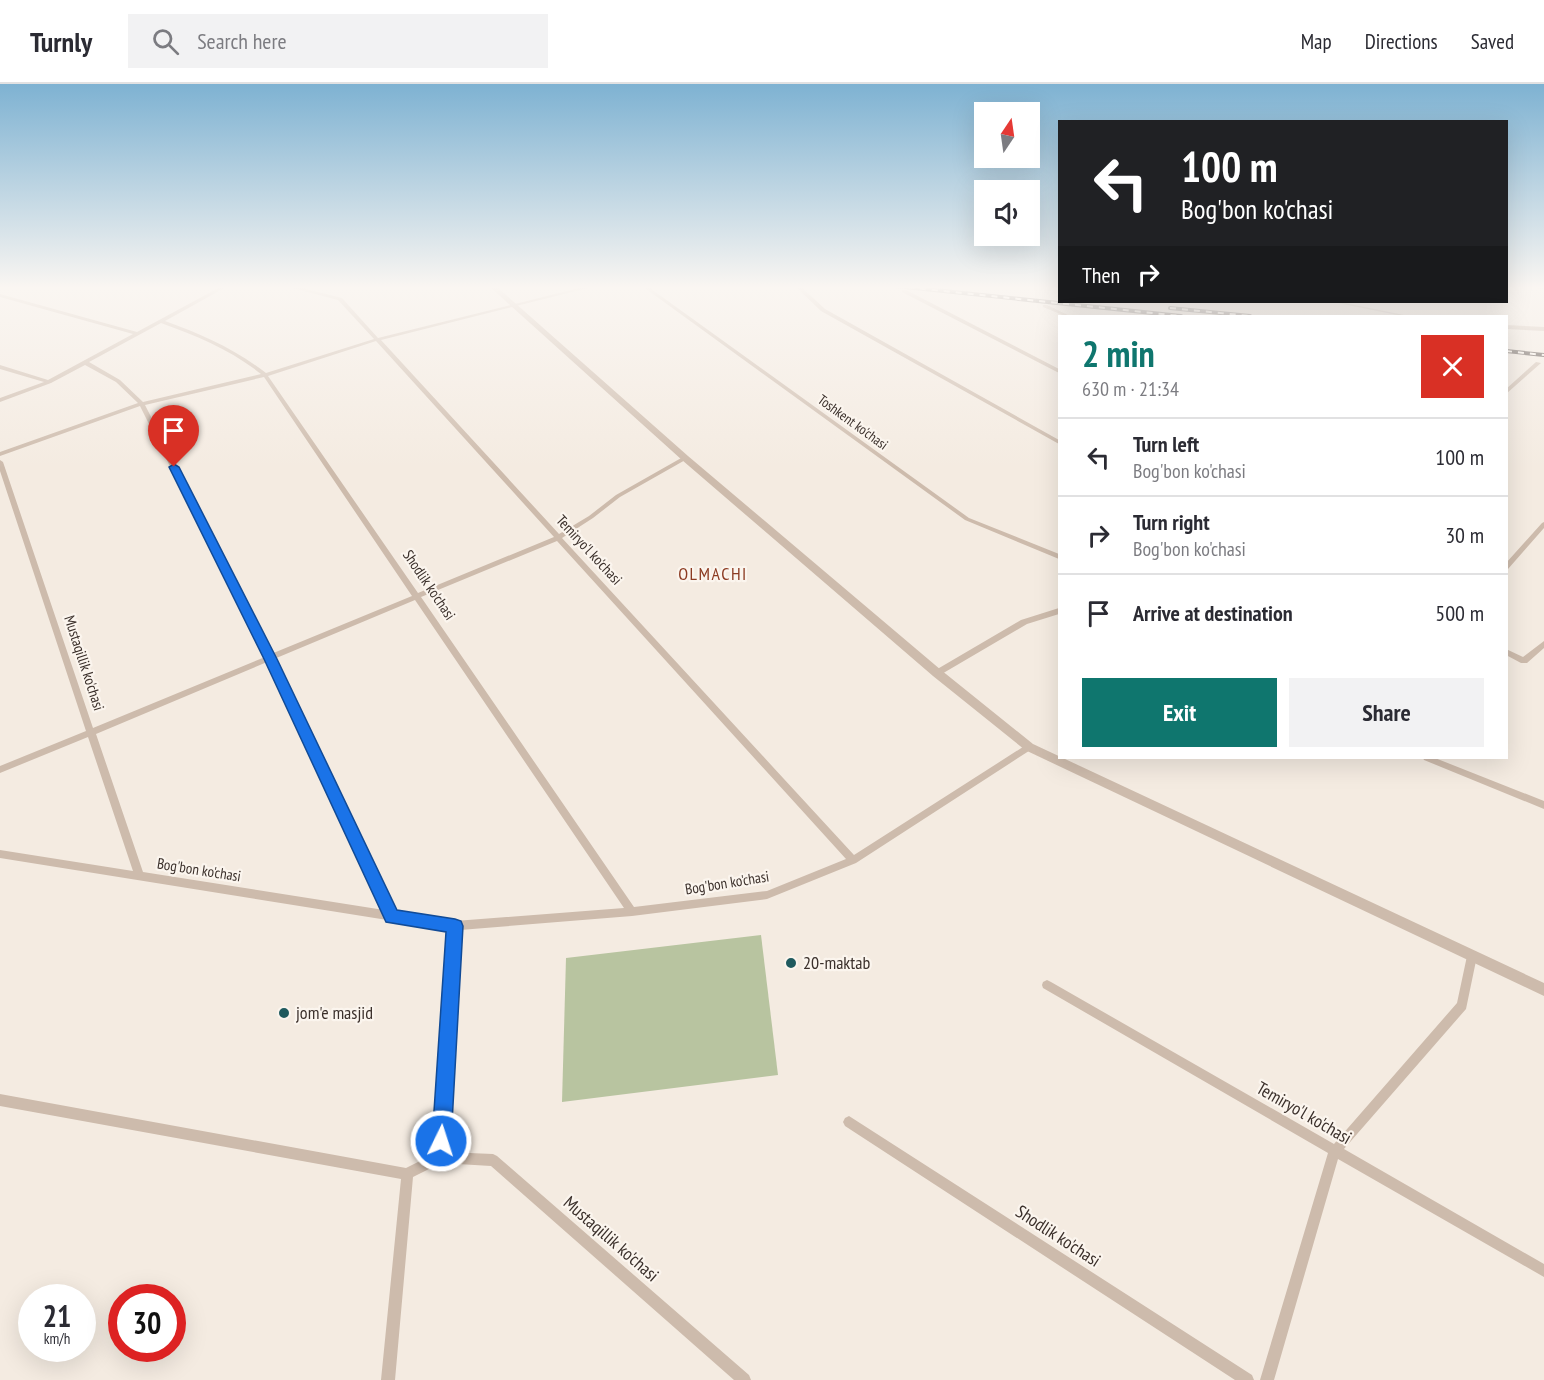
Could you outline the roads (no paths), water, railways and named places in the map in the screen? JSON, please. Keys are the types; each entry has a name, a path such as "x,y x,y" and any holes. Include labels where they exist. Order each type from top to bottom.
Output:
{"street":[{"path":"0,400 49,382 115,346"},
{"name":"Shodlik ko'chasi","path":"224,346 248,360 265,375 632,912"},
{"path":"0,454 142,404 265,375 355,346"},
{"name":"Temiryo'l ko'chasi","path":"381,346 853,860"},
{"path":"560,346 685,458 937,673 1029,747 1544,990"},
{"name":"Toshkent ko'chasi","path":"728,346 967,519 1058,557"},
{"path":"890,346 1058,441"},
{"path":"1011,346 1058,370"},
{"path":"86,363 118,381 142,404 270,659 392,916"},
{"path":"1508,390 1538,363"},
{"path":"0,367 49,382"},
{"path":"0,770 557,538 591,517 618,496 685,458"},
{"name":"Mustaqillik ko'chasi","path":"0,462 139,875"},
{"path":"1508,565 1544,524"},
{"path":"937,673 1024,622 1058,611"},
{"path":"1508,653 1524,661 1544,644"},
{"name":"Bog'bon ko'chasi","path":"0,854 455,926 632,912 767,895 853,860 1029,747"},
{"path":"1430,759 1544,805"},
{"path":"0,1100 407,1174 440,1157 455,926"},
{"path":"1266,1380 1334,1152 1462,1005 1472,957"},
{"name":"Temiryo'l ko'chasi","path":"1047,985 1544,1271"},
{"name":"Shodlik ko'chasi","path":"849,1122 1247,1380"},
{"name":"Mustaqillik ko'chasi","path":"440,1157 493,1160 744,1380"},
{"path":"388,1380 407,1174"}],"railway":[{"path":"1508,351 1544,355"}],"place":[{"name":"20-maktab","path":"791,963"},
{"name":"jom'e masjid","path":"284,1013"}],"district":[{"name":"OLMACHI","path":"713,574"}]}
